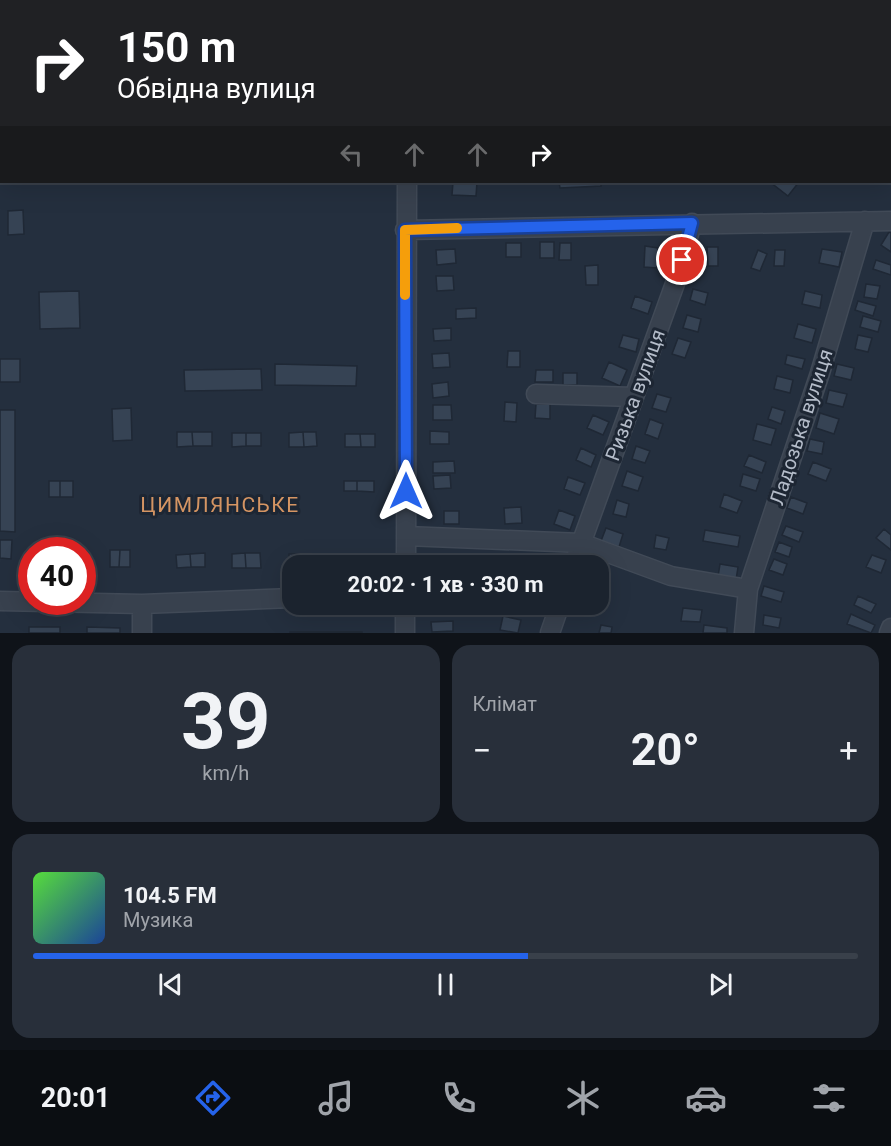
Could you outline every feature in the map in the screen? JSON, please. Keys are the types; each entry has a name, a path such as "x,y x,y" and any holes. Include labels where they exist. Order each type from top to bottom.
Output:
{"street":[{"path":"406,555 405,230 407,183"},
{"name":"Ладозька вулиця","path":"744,633 748,589 820,374 865,221"},
{"path":"405,230 891,221"},
{"name":"Ризька вулиця","path":"577,555 677,278 692,223"},
{"path":"536,394 634,397"},
{"path":"406,536 581,543 671,576 748,589"},
{"path":"0,601 142,604 282,598"},
{"path":"142,604 142,633"},
{"path":"405,615 405,633"},
{"path":"550,633 556,615"},
{"path":"889,633 891,628"}],"building":[{"path":"453,183 477,183 476,196 452,195"},
{"path":"559,183 601,183 601,186 560,188"},
{"path":"771,183 798,183 788,196"},
{"path":"23,210 24,234 8,235 8,211"},
{"path":"889,232 891,233 891,252 881,245"},
{"path":"540,242 554,242 554,258 540,258"},
{"path":"506,243 521,243 521,257 506,257"},
{"path":"560,243 571,243 571,260 559,260"},
{"path":"645,246 658,248 657,268 644,267"},
{"path":"707,247 718,247 718,266 708,266"},
{"path":"455,249 456,263 437,265 436,250"},
{"path":"822,249 842,252 839,267 819,263"},
{"path":"758,250 767,254 760,271 751,268"},
{"path":"775,250 785,250 784,266 774,266"},
{"path":"876,260 891,265 891,275 873,269"},
{"path":"598,265 598,285 586,285 585,266"},
{"path":"436,276 453,276 454,290 437,291"},
{"path":"866,284 880,286 877,299 864,297"},
{"path":"693,289 708,293 705,305 690,300"},
{"path":"79,291 80,328 40,329 39,292"},
{"path":"805,291 822,295 820,308 802,304"},
{"path":"635,296 652,302 648,314 631,308"},
{"path":"858,301 876,306 873,316 855,310"},
{"path":"476,308 476,318 456,319 456,309"},
{"path":"687,315 701,319 698,332 683,328"},
{"path":"863,316 881,321 878,332 860,327"},
{"path":"798,324 816,329 812,343 794,338"},
{"path":"451,328 451,340 434,341 433,329"},
{"path":"623,335 639,339 636,352 619,347"},
{"path":"858,335 872,338 868,352 855,349"},
{"path":"678,338 691,342 685,358 672,354"},
{"path":"508,351 520,351 520,367 507,367"},
{"path":"449,353 450,367 433,368 432,354"},
{"path":"787,355 805,359 802,369 785,364"},
{"path":"0,359 20,359 20,382 0,382"},
{"path":"609,362 627,370 620,386 602,378"},
{"path":"275,364 357,366 356,386 275,385"},
{"path":"837,364 854,368 851,380 834,376"},
{"path":"261,369 262,390 185,391 184,370"},
{"path":"536,370 553,370 553,382 535,382"},
{"path":"563,373 577,373 577,385 563,385"},
{"path":"777,376 793,380 790,393 774,389"},
{"path":"448,382 449,396 433,398 432,384"},
{"path":"829,390 847,394 843,407 826,403"},
{"path":"657,394 671,398 666,412 652,408"},
{"path":"505,402 517,403 516,422 504,421"},
{"path":"536,404 550,404 550,419 535,418"},
{"path":"433,405 451,405 452,420 433,420"},
{"path":"772,407 785,411 781,424 768,419"},
{"path":"131,408 132,440 113,441 112,409"},
{"path":"0,410 15,410 15,532 0,531"},
{"path":"820,413 839,419 834,434 816,428"},
{"path":"593,415 609,422 603,435 587,428"},
{"path":"650,419 663,424 658,439 645,434"},
{"path":"757,424 776,429 771,445 753,440"},
{"path":"430,431 449,432 449,444 430,444"},
{"path":"177,432 192,432 193,446 177,447"},
{"path":"192,432 212,432 212,446 193,446"},
{"path":"303,432 304,447 289,447 289,433"},
{"path":"303,432 316,432 317,446 304,447"},
{"path":"232,433 246,433 246,446 232,447"},
{"path":"246,433 261,433 261,446 246,446"},
{"path":"345,434 360,434 361,447 345,447"},
{"path":"360,434 375,434 375,447 361,447"},
{"path":"810,439 824,442 822,454 807,451"},
{"path":"636,446 650,451 645,463 632,459"},
{"path":"581,448 596,455 591,467 576,460"},
{"path":"749,455 766,462 762,473 744,466"},
{"path":"454,461 455,473 433,473 433,462"},
{"path":"813,462 831,469 826,481 808,474"},
{"path":"627,471 643,477 638,491 622,486"},
{"path":"743,474 760,479 756,491 740,486"},
{"path":"450,475 451,488 434,489 433,476"},
{"path":"568,477 585,483 580,495 564,489"},
{"path":"49,481 60,481 60,497 49,497"},
{"path":"60,481 73,481 73,497 60,497"},
{"path":"344,481 357,481 357,491 344,491"},
{"path":"357,481 374,481 374,492 357,491"},
{"path":"724,494 742,501 737,513 720,507"},
{"path":"791,497 807,503 803,514 787,508"},
{"path":"617,500 629,504 626,517 613,514"},
{"path":"521,507 522,523 505,524 504,508"},
{"path":"559,510 575,516 570,530 554,524"},
{"path":"444,511 459,511 459,524 444,524"},
{"path":"786,526 803,532 799,542 782,535"},
{"path":"606,528 623,534 619,547 601,541"},
{"path":"884,529 891,535 891,550 876,538"},
{"path":"705,530 740,536 738,547 703,541"},
{"path":"656,535 669,538 666,550 654,548"},
{"path":"0,540 12,540 11,559 0,558"},
{"path":"779,542 792,547 789,557 775,552"},
{"path":"110,550 120,550 119,567 110,567"},
{"path":"120,550 130,550 130,567 119,567"},
{"path":"205,553 205,567 191,567 190,554"},
{"path":"245,553 246,568 232,568 232,554"},
{"path":"245,553 260,553 261,568 246,568"},
{"path":"190,554 191,567 177,568 176,555"},
{"path":"872,555 886,560 881,573 866,567"},
{"path":"774,559 787,564 783,575 769,570"},
{"path":"720,564 738,567 736,580 718,577"},
{"path":"764,586 784,592 781,602 761,596"},
{"path":"858,596 876,604 871,613 854,605"},
{"path":"683,608 702,610 700,622 681,621"},
{"path":"851,614 875,625 871,633 847,624"},
{"path":"764,615 781,618 779,628 763,625"},
{"path":"503,616 521,620 518,633 500,630"},
{"path":"453,621 453,631 432,632 431,622"},
{"path":"601,625 612,627 611,633 599,633"},
{"path":"704,625 727,628 727,633 703,633"},
{"path":"29,627 60,627 60,633 29,633"},
{"path":"87,627 120,628 120,633 87,633"},
{"path":"362,632 362,633 290,633"}],"slow traffic":[{"path":"405,295 405,230 457,228"}],"district":[{"name":"ЦИМЛЯНСЬКЕ","path":"220,505"}],"route":[{"path":"406,491 405,230 692,223 682,260"}]}
